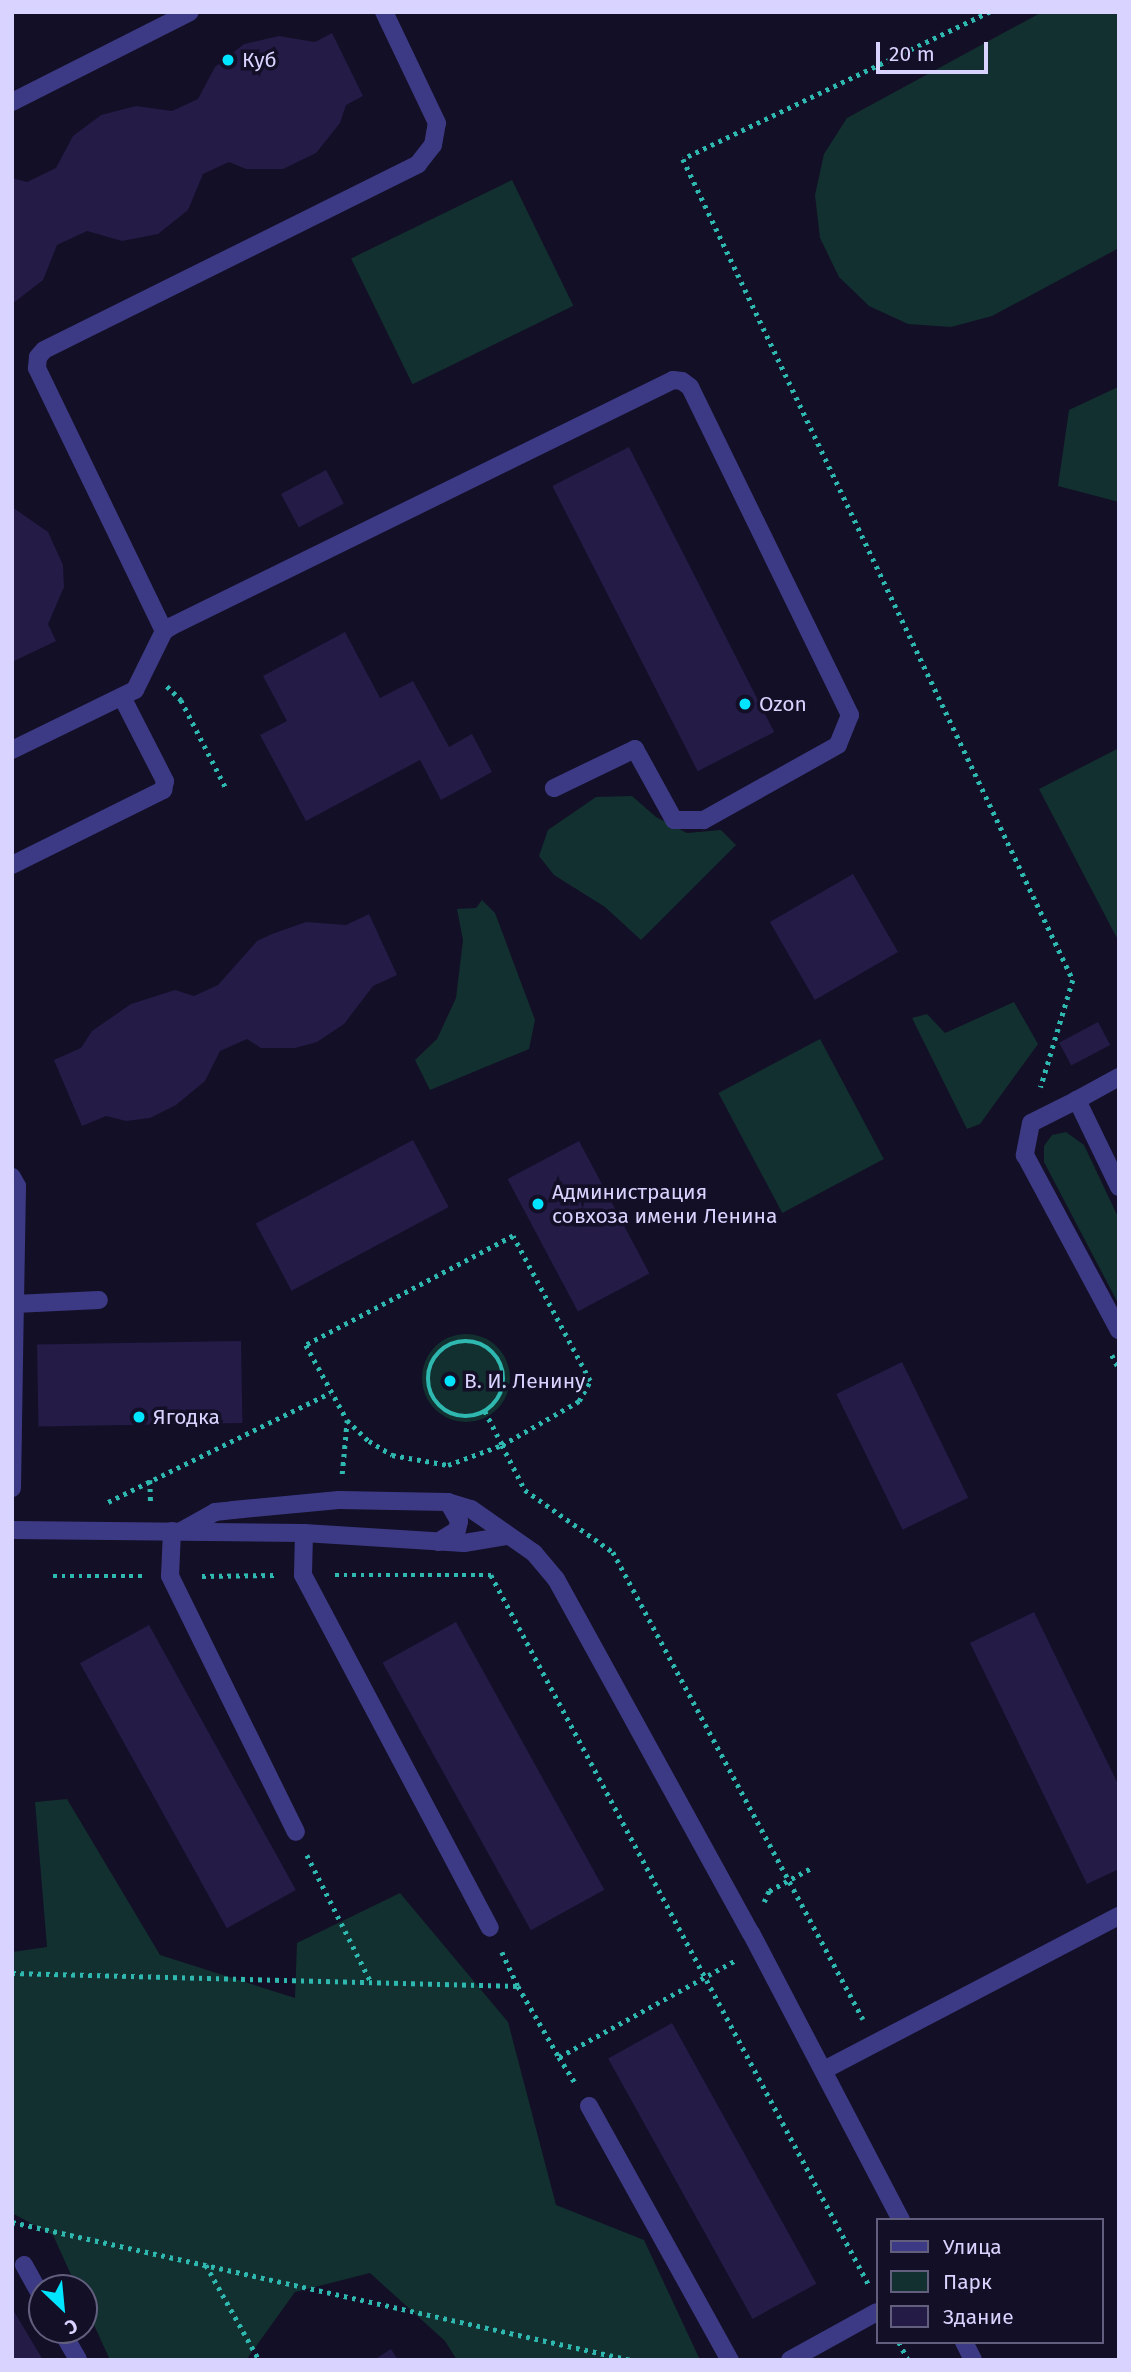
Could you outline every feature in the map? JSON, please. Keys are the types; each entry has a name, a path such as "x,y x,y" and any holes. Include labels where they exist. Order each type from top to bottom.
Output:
{"street":[{"path":"12,102 190,12"},
{"path":"164,631 37,368 38,357 44,350 418,164 433,145 437,123 384,12"},
{"path":"12,750 135,690 164,631 673,380 682,381 690,387 850,715 838,745 704,820 674,820 635,749 554,788"},
{"path":"12,865 163,790 165,780 122,697"},
{"path":"1119,1077 1031,1123 1025,1155 1119,1330"},
{"path":"1077,1100 1119,1187"},
{"path":"12,1177 17,1186 12,1488"},
{"path":"15,1304 99,1300"},
{"path":"176,1531 215,1512 233,1510 339,1500 448,1502 471,1509 534,1553 556,1579 751,1933 900,2218"},
{"path":"438,1542 457,1530 459,1521 448,1502"},
{"path":"231,1532 221,1521 233,1510"},
{"path":"12,1530 304,1533 464,1543 507,1536"},
{"path":"176,1531 170,1576 296,1832"},
{"path":"304,1533 303,1575 490,1928"},
{"path":"824,2070 1119,1916"},
{"path":"589,2106 730,2360"},
{"path":"24,2265 29,2274"},
{"path":"790,2360 876,2313"},
{"path":"69,2344 78,2360"},
{"path":"965,2344 973,2360"}],"path":[{"path":"990,12 682,159 1073,981 1031,1123"},
{"path":"148,664 181,700 227,790"},
{"path":"513,1236 590,1381 579,1401 502,1445 448,1465 392,1455 347,1420 306,1345 513,1236"},
{"path":"459,1341 485,1346 501,1365 502,1391 485,1411 459,1416 446,1411 430,1392 430,1366 446,1346 459,1341"},
{"path":"104,1504 330,1393"},
{"path":"485,1411 525,1490 613,1552 866,2025"},
{"path":"52,1576 491,1575 707,1975 871,2290"},
{"path":"296,1832 371,1982"},
{"path":"490,1928 518,1986 559,2057 740,1958 769,1891 813,1867"},
{"path":"12,1973 518,1986"},
{"path":"12,2222 631,2360"},
{"path":"206,2264 260,2360"},
{"path":"900,2344 908,2360"}],"green space":[{"path":"1042,12 1119,12 1119,248 992,316 951,327 908,324 869,306 839,277 820,238 815,195 824,154 847,118"},
{"path":"512,180 573,306 412,384 351,258"},
{"path":"1118,387 1119,502 1058,486 1069,410"},
{"path":"1119,748 1119,942 1039,789"},
{"path":"632,796 656,817 687,833 721,830 736,845 641,940 605,907 554,875 539,856 548,830 596,797"},
{"path":"482,900 495,913 535,1020 529,1049 430,1090 415,1060 437,1039 456,998 463,940 457,909 476,908"},
{"path":"1014,1002 1038,1044 980,1124 967,1129 912,1018 927,1014 945,1033"},
{"path":"820,1039 884,1159 782,1213 718,1093"},
{"path":"1066,1132 1084,1145 1119,1219 1119,1305 1044,1162 1044,1146 1052,1135"},
{"path":"466,1334 491,1341 503,1353 510,1378 503,1403 491,1415 466,1422 441,1415 429,1403 422,1378 429,1353 441,1341"},
{"path":"67,1799 160,1955 295,1998 297,1943 400,1893 508,2022 556,2205 644,2240 700,2360 457,2360 445,2341 370,2273 295,2292 246,2360 110,2360 98,2334 98,2274 71,2274 53,2235 12,2213 12,1952 47,1947 35,1802"}],"building":[{"path":"332,33 363,96 346,105 340,123 316,153 283,169 246,169 229,162 203,174 188,210 158,234 122,241 87,231 57,245 43,280 12,304 12,178 27,182 56,168 73,136 101,115 136,106 172,111 198,99 215,67 244,44 279,36 315,42"},
{"path":"629,447 774,732 698,771 552,486"},
{"path":"326,470 344,504 299,527 281,494"},
{"path":"12,507 48,532 63,565 64,587 48,624 56,641 12,662"},
{"path":"345,632 380,698 413,681 449,747 472,734 492,772 441,800 420,760 306,821 260,735 287,721 263,676"},
{"path":"853,874 898,952 815,1000 770,922"},
{"path":"369,914 397,975 373,986 344,1024 317,1042 295,1048 261,1048 247,1039 220,1051 205,1081 176,1105 150,1118 126,1121 106,1116 82,1126 54,1060 81,1048 92,1031 131,1004 175,990 194,996 218,985 257,941 272,934 306,922 346,925"},
{"path":"1098,1022 1110,1045 1071,1066 1059,1043"},
{"path":"413,1140 449,1207 292,1291 256,1224"},
{"path":"579,1141 649,1273 578,1311 507,1179"},
{"path":"241,1341 242,1423 38,1427 37,1345"},
{"path":"902,1362 968,1498 903,1530 836,1394"},
{"path":"1034,1612 1119,1786 1119,1869 1087,1884 970,1643"},
{"path":"456,1622 604,1890 531,1930 383,1663"},
{"path":"149,1625 296,1890 227,1928 80,1663"},
{"path":"672,2023 816,2284 753,2319 608,2058"},
{"path":"12,2308 28,2335 28,2344 33,2344 43,2360 12,2360"},
{"path":"391,2349 398,2360 374,2360"}],"place":[{"name":"Куб","path":"228,60"},
{"name":"Ozon","path":"745,704"},
{"name":"Администрация совхоза имени Ленина","path":"538,1204"},
{"name":"В. И. Ленину","path":"450,1381"},
{"name":"Ягодка","path":"139,1417"}]}
